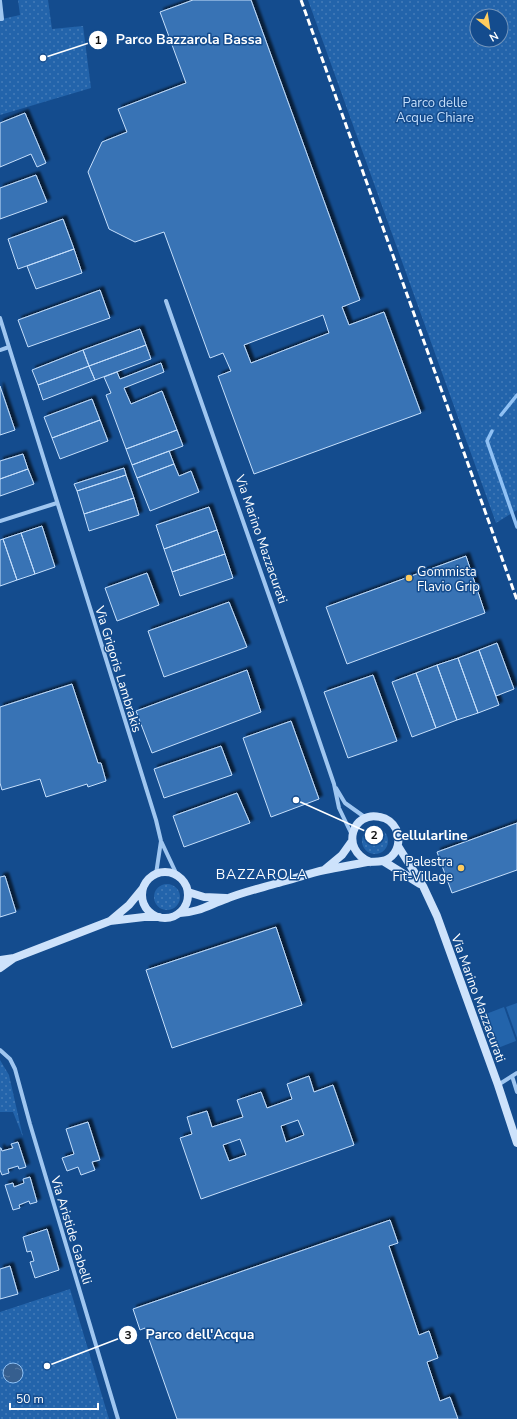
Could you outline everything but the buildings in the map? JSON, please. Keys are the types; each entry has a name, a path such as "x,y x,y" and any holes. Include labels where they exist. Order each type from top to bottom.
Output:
{"street":[{"path":"0,1 2,19 0,19"},
{"name":"Via Marino Mazzacurati","path":"166,302 334,784 339,808 352,838 353,848 363,859 370,862"},
{"name":"Via Grigoris Lambrakis","path":"0,318 156,820 161,841 176,875"},
{"path":"0,350 9,347"},
{"path":"0,521 57,503"},
{"name":"Via Marino Mazzacurati","path":"334,784 345,803 366,818 380,816 391,822 398,833 398,846 423,886 437,916 498,1085 517,1143"},
{"path":"324,870 342,855 352,838 355,828 366,818"},
{"name":"Via Grigoris Lambrakis","path":"156,874 161,841"},
{"path":"180,913 191,913 204,909 226,898 324,870 370,862 377,863 390,858 398,846"},
{"path":"383,861 423,886"},
{"path":"0,960 14,958 110,921 144,917 170,918 180,913 188,900 188,892 186,885 182,880 176,875 170,873 162,872 156,874 147,882 142,895 147,909 152,914 159,917"},
{"path":"110,921 129,905 144,888"},
{"path":"188,892 204,897 226,898"},
{"path":"0,968 14,958"},
{"name":"Via Aristide Gabelli","path":"0,1050 10,1059 16,1070 32,1132 118,1419"},
{"path":"498,1085 517,1073"},
{"path":"512,1076 517,1092"}],"green space":[{"path":"18,0 48,0 52,29 83,26 91,88 0,115 0,21 2,19 20,15"},
{"name":"Parco delle Acque Chiare","path":"308,0 517,0 517,510 496,523"},
{"path":"375,828 384,832 388,841 384,850 375,854 366,850 362,841 366,832"},
{"path":"167,884 176,888 180,897 176,906 167,910 158,906 154,897 158,888"},
{"path":"517,1003 517,1038 506,1007"},
{"path":"504,1007 516,1041 498,1048 486,1014"},
{"path":"0,1060 9,1075 23,1137 13,1112 0,1112"},
{"path":"70,1289 109,1419 0,1419 0,1312"}],"water":[{"path":"13,1363 20,1366 23,1373 20,1380 13,1383 6,1380 3,1373 6,1366"}],"waterway":[{"path":"501,415 517,395"},
{"path":"492,431 487,441 517,527"}],"railway":[{"path":"301,0 517,600"}],"place":[{"name":"Parco Bazzarola Bassa","path":"43,58"},
{"name":"Gommista Flavio Grip","path":"409,578"},
{"name":"Cellularline","path":"296,800"},
{"name":"Palestra Fit-Village","path":"461,868"},
{"name":"Parco dell'Acqua","path":"47,1366"}],"district":[{"name":"BAZZAROLA","path":"262,874"}]}
